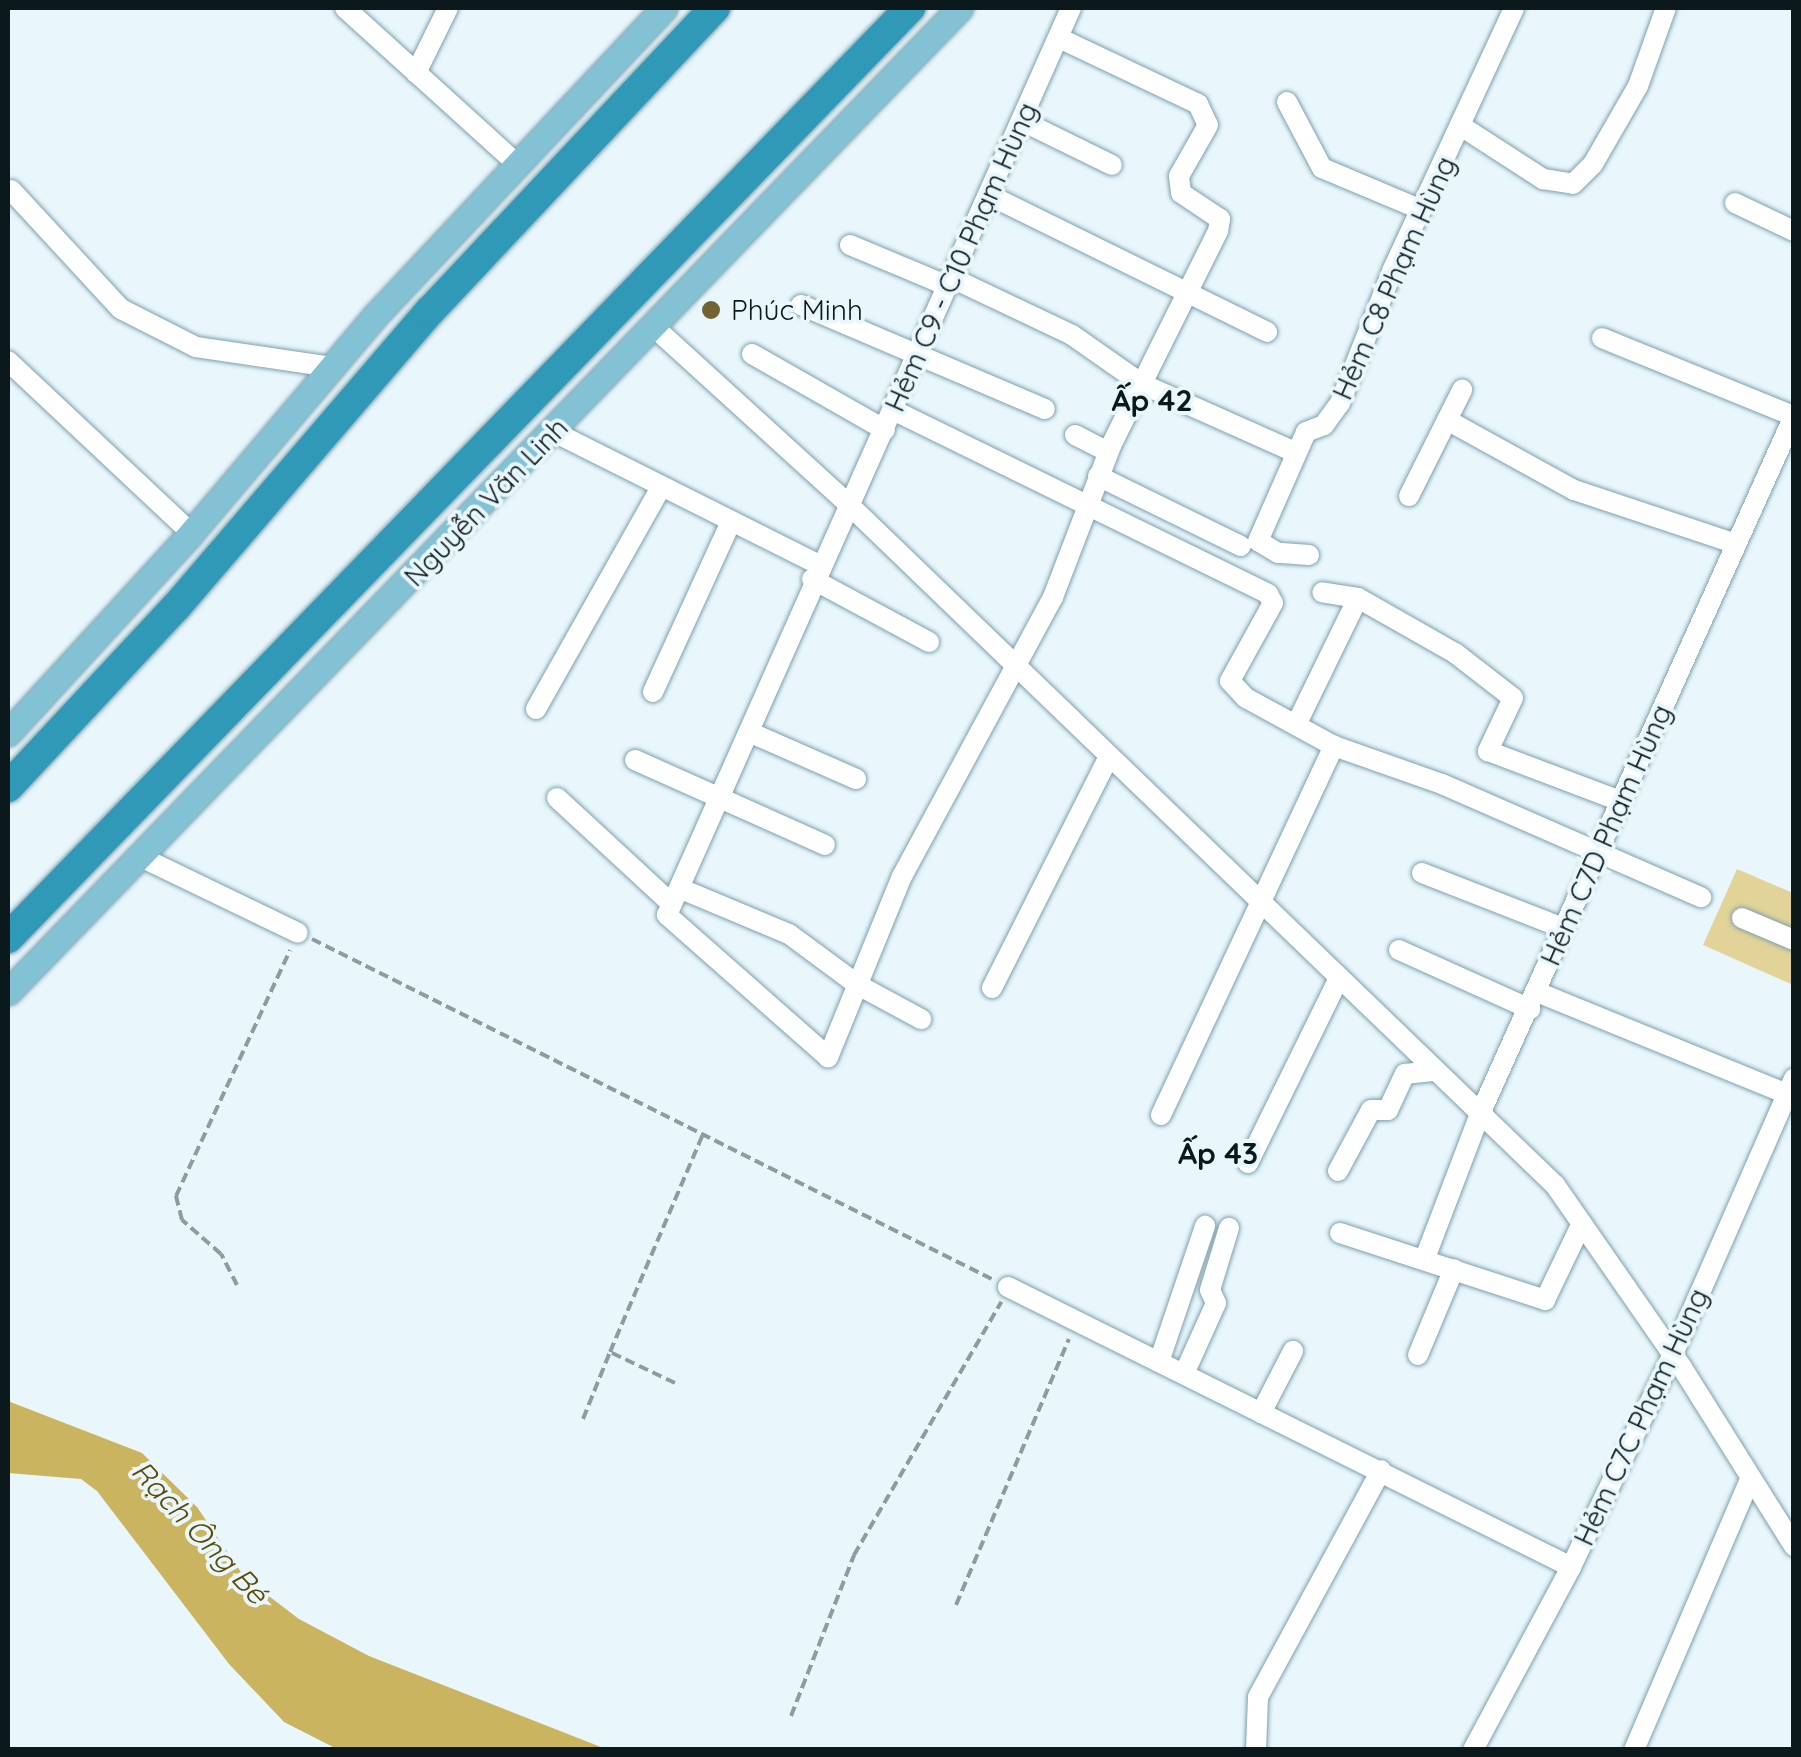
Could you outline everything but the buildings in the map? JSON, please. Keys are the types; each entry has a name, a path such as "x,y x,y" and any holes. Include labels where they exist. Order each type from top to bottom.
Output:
{"highway":[{"path":"8,787 176,606 431,310 714,8"},
{"name":"Nguyễn Văn Linh","path":"8,938 910,8"}],"main road":[{"path":"8,733 191,534 332,367 516,162 664,8"},
{"name":"Nguyễn Văn Linh","path":"8,992 656,328 960,8"}],"street":[{"path":"344,8 516,162"},
{"path":"416,73 448,8"},
{"name":"Hẻm C9 - C10 Phạm Hùng","path":"672,903 749,732 815,571 850,506 1071,8"},
{"name":"Hẻm C8 Phạm Hùng","path":"1309,555 1278,553 1258,541 1306,432 1324,425 1340,403 1514,8"},
{"path":"1462,126 1543,178 1573,184 1593,164 1638,86 1666,8"},
{"path":"557,798 672,903 828,1058 902,876 1053,597 1086,501 1220,219 1182,194 1179,176 1208,125 1198,104 1059,38"},
{"path":"1287,102 1322,168 1422,210"},
{"path":"1022,120 1112,165"},
{"path":"11,190 120,309 196,347 332,367"},
{"path":"989,195 1266,332"},
{"path":"1735,204 1794,231"},
{"path":"850,246 950,282 1072,335 1142,384 1295,452"},
{"path":"801,306 1045,409"},
{"path":"656,328 850,506 1555,1185 1672,1354 1794,1546"},
{"path":"1602,338 1793,416"},
{"path":"752,354 889,420 1086,501 1268,594 1273,604 1230,686 1296,725 1334,746 1598,850 1701,897"},
{"path":"8,361 191,534"},
{"path":"1409,496 1462,390"},
{"name":"Hẻm C7D Phạm Hùng","path":"1425,1258 1480,1114 1534,1001 1793,416"},
{"path":"1446,420 1574,490 1736,544"},
{"path":"554,432 731,522 928,642"},
{"path":"1075,436 1108,452"},
{"path":"1098,476 1241,546"},
{"path":"536,708 660,489"},
{"path":"653,692 731,522"},
{"path":"1322,592 1358,598 1455,653 1512,698 1488,750 1620,802"},
{"path":"1296,725 1358,598"},
{"path":"749,732 856,779"},
{"path":"1161,1115 1265,904 1334,746"},
{"path":"992,988 1109,756"},
{"path":"635,760 825,845"},
{"path":"141,857 298,933"},
{"path":"1422,873 1564,928"},
{"path":"672,903 789,934 858,985 921,1019"},
{"path":"1742,918 1794,940"},
{"path":"1398,950 1534,1001 1790,1086"},
{"path":"1248,1164 1339,978"},
{"path":"1338,1171 1371,1110 1388,1110 1405,1074 1435,1071"},
{"name":"Hẻm C7C Phạm Hùng","path":"1473,1750 1571,1567 1672,1354 1790,1086"},
{"path":"1340,1233 1545,1300 1582,1223"},
{"path":"1159,1362 1206,1226"},
{"path":"1184,1374 1216,1304 1210,1290 1230,1228"},
{"path":"1418,1355 1454,1270"},
{"path":"1008,1287 1571,1567"},
{"path":"1260,1413 1293,1350"},
{"path":"1256,1750 1258,1696 1382,1470"},
{"path":"1634,1750 1750,1480"}],"path":[{"path":"237,1285 222,1254 182,1220 176,1196 298,933 704,1132 1008,1287 854,1555 791,1716"},
{"path":"582,1419 704,1132"},
{"path":"956,1605 1076,1321"},
{"path":"610,1352 676,1383"}],"shaded area":[{"path":"1737,869 1793,893 1793,985 1703,945"}],"water":[{"name":"Rạch Ông Bé","path":"8,1401 142,1453 197,1507 245,1578 299,1619 369,1656 606,1749 337,1749 284,1722 229,1664 97,1491 81,1479 8,1473"}],"place":[{"name":"Phúc Minh","path":"711,310"}],"district":[{"name":"Ấp 42","path":"1152,400"},
{"name":"Ấp 43","path":"1218,1153"}]}
